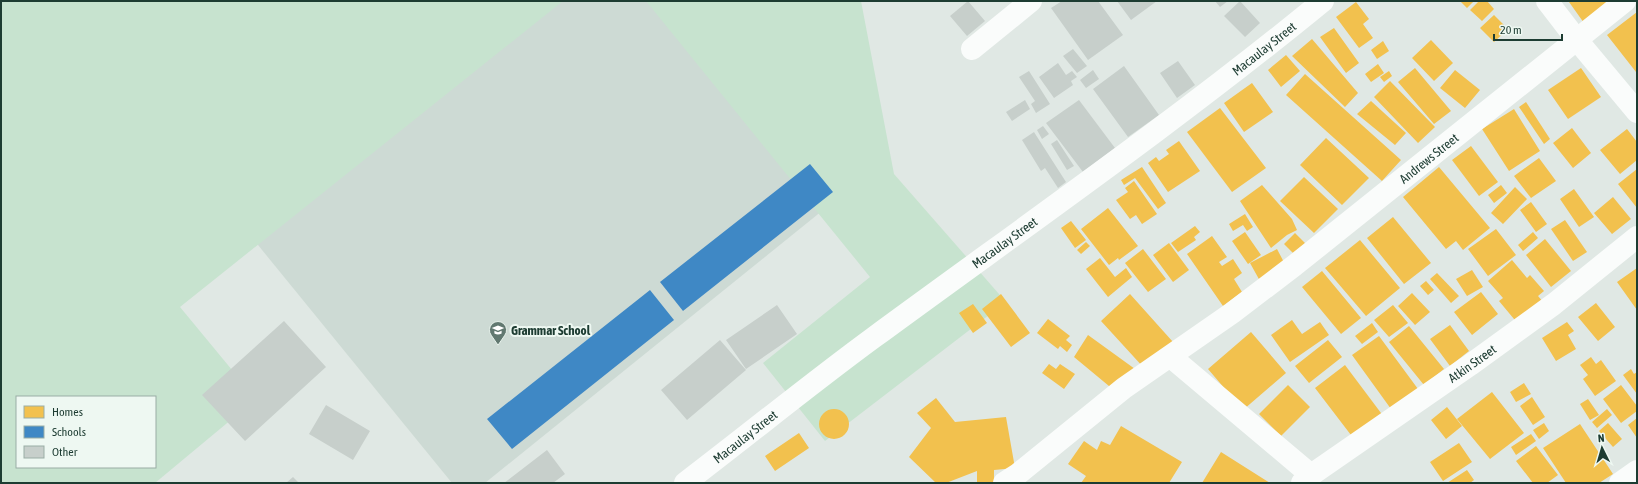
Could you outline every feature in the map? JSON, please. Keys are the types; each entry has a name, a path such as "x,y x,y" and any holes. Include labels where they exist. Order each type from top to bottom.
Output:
{"street":[{"path":"972,49 1032,1"},
{"name":"Macaulay Street","path":"700,479 871,340 1055,206 1263,50 1323,1"},
{"path":"1547,1 1577,40 1637,112"},
{"name":"Andrews Street","path":"1004,483 1024,469 1124,388 1171,357 1296,265 1625,1"},
{"name":"Atkin Street","path":"1307,479 1432,392 1554,304 1637,237"},
{"path":"1171,357 1307,479"},
{"path":"1620,483 1637,471"}],"shaded area":[{"name":"Grammar School","path":"484,1 729,1 869,173 485,483 452,483 227,207"}],"green space":[{"path":"1,1 563,1 180,307 256,399 155,483 1,483"},
{"path":"646,1 861,1 894,174 1006,302 825,441 763,363 870,277"}],"building: Homes":[{"path":"1460,1 1474,1 1467,8"},
{"path":"1479,1 1487,1 1494,9 1482,21 1470,10"},
{"path":"1614,1 1584,23 1569,2"},
{"path":"1356,2 1369,19 1363,24 1373,38 1359,48 1336,17"},
{"path":"1637,12 1637,71 1636,72 1607,35"},
{"path":"1494,15 1508,29 1494,42 1480,28"},
{"path":"1334,28 1359,63 1346,73 1320,37"},
{"path":"1312,39 1358,93 1345,107 1292,56"},
{"path":"1431,40 1453,63 1434,81 1412,58"},
{"path":"1383,41 1389,51 1377,59 1371,50"},
{"path":"1286,55 1300,71 1281,87 1268,70"},
{"path":"1378,64 1384,73 1371,82 1365,74"},
{"path":"1415,68 1451,111 1434,124 1398,82"},
{"path":"1581,68 1601,97 1568,119 1548,90"},
{"path":"1455,70 1480,90 1465,108 1440,88"},
{"path":"1389,71 1392,76 1384,82 1380,77"},
{"path":"1305,74 1401,160 1382,181 1286,95"},
{"path":"1390,81 1435,127 1418,143 1374,97"},
{"path":"1252,83 1273,112 1244,132 1224,103"},
{"path":"1371,101 1406,133 1395,145 1357,114"},
{"path":"1526,102 1550,139 1544,144 1519,107"},
{"path":"1220,108 1266,168 1232,192 1187,132"},
{"path":"1514,109 1540,151 1509,171 1482,129"},
{"path":"1572,128 1591,153 1573,168 1553,143"},
{"path":"1627,129 1637,142 1637,160 1620,174 1600,150"},
{"path":"1326,138 1369,178 1342,205 1300,165"},
{"path":"1179,141 1200,171 1168,192 1148,163 1156,157 1159,161 1169,154 1166,150"},
{"path":"1471,146 1498,182 1479,196 1452,160"},
{"path":"1539,158 1556,181 1531,198 1514,176"},
{"path":"1142,167 1166,203 1158,209 1135,178 1124,185 1121,180"},
{"path":"1439,167 1490,228 1463,250 1456,241 1446,249 1403,197"},
{"path":"1637,169 1637,208 1618,184"},
{"path":"1304,177 1338,209 1314,233 1280,201"},
{"path":"1134,181 1157,214 1142,224 1136,215 1130,219 1116,200 1128,192 1125,188"},
{"path":"1262,185 1292,219 1297,230 1287,235 1271,248 1240,201"},
{"path":"1501,185 1507,193 1494,203 1488,195"},
{"path":"1515,187 1527,199 1503,224 1491,213"},
{"path":"1574,189 1594,217 1579,227 1560,199"},
{"path":"1613,197 1631,219 1612,234 1594,213"},
{"path":"1531,202 1547,224 1536,232 1520,210"},
{"path":"1108,208 1138,246 1119,260 1118,258 1109,265 1081,229"},
{"path":"1245,214 1253,227 1247,231 1243,225 1233,231 1229,224"},
{"path":"1393,217 1431,263 1404,284 1367,238"},
{"path":"1565,220 1587,252 1573,261 1551,229"},
{"path":"1071,221 1086,240 1075,248 1061,228"},
{"path":"1195,226 1200,232 1194,237 1196,240 1178,252 1171,243"},
{"path":"1496,229 1516,255 1488,276 1468,249"},
{"path":"1245,232 1261,255 1248,264 1232,241"},
{"path":"1533,232 1538,238 1523,251 1518,245"},
{"path":"1295,233 1309,247 1298,258 1284,244"},
{"path":"1212,236 1227,257 1219,262 1222,266 1233,259 1242,273 1234,279 1242,292 1223,306 1187,254"},
{"path":"1545,239 1571,271 1551,287 1526,255"},
{"path":"1360,240 1400,288 1366,316 1325,268"},
{"path":"1086,242 1090,246 1081,254 1077,250"},
{"path":"1169,243 1189,270 1173,282 1153,255"},
{"path":"1143,249 1166,279 1148,292 1125,263"},
{"path":"1277,249 1287,268 1260,281 1250,263"},
{"path":"1100,258 1115,277 1126,268 1132,277 1108,297 1086,269"},
{"path":"1512,260 1527,278 1530,275 1544,291 1538,296 1544,303 1519,325 1499,301 1503,298 1488,281"},
{"path":"1637,268 1637,310 1617,282"},
{"path":"1472,270 1483,287 1467,296 1456,279"},
{"path":"1322,271 1361,318 1341,334 1302,287"},
{"path":"1437,273 1459,296 1451,303 1430,279"},
{"path":"1426,281 1434,290 1428,295 1420,286"},
{"path":"1481,292 1498,314 1472,335 1454,312"},
{"path":"1412,293 1430,312 1415,325 1398,306"},
{"path":"1001,294 1030,333 1011,347 982,309"},
{"path":"1130,294 1173,342 1144,368 1101,321"},
{"path":"1596,303 1615,327 1598,341 1578,317"},
{"path":"973,304 987,323 973,333 959,313"},
{"path":"1393,305 1408,323 1389,337 1374,320"},
{"path":"1048,319 1070,336 1066,340 1072,345 1067,352 1060,346 1058,349 1037,333"},
{"path":"1292,320 1302,334 1320,322 1329,335 1290,362 1271,335"},
{"path":"1567,322 1574,331 1568,335 1576,349 1556,361 1542,338"},
{"path":"1372,323 1378,332 1362,344 1355,336"},
{"path":"1450,325 1469,351 1450,366 1430,339"},
{"path":"1409,326 1444,369 1424,385 1389,342"},
{"path":"1251,332 1286,373 1243,410 1208,369"},
{"path":"1088,335 1135,369 1115,391 1074,357"},
{"path":"1379,336 1418,389 1391,409 1352,355"},
{"path":"1328,340 1342,357 1309,383 1295,366"},
{"path":"1591,357 1596,364 1601,360 1616,381 1595,396 1583,379 1588,375 1580,365"},
{"path":"1049,364 1056,369 1060,364 1075,374 1064,389 1042,373"},
{"path":"1345,365 1384,417 1354,439 1315,388"},
{"path":"1631,369 1634,374 1637,372 1637,394 1623,375"},
{"path":"1524,383 1531,394 1516,402 1510,392"},
{"path":"1288,385 1310,407 1281,436 1259,414"},
{"path":"1621,385 1637,406 1637,411 1621,423 1603,399"},
{"path":"1492,392 1524,433 1490,459 1457,419"},
{"path":"1532,397 1545,417 1533,425 1520,406"},
{"path":"936,398 955,422 1006,417 1015,468 994,470 994,483 977,483 977,471 946,483 936,483 909,457 931,428 917,413"},
{"path":"1588,399 1599,415 1590,420 1580,404"},
{"path":"1447,407 1462,426 1446,439 1431,420"},
{"path":"834,409 845,413 849,424 845,435 834,439 823,435 819,424 823,413"},
{"path":"1607,409 1612,415 1597,428 1592,422"},
{"path":"1637,418 1637,438 1628,425"},
{"path":"1544,423 1549,431 1539,439 1533,430"},
{"path":"1608,423 1622,439 1613,447 1599,431"},
{"path":"1580,424 1613,474 1599,483 1566,483 1543,448"},
{"path":"1121,426 1182,462 1169,483 1081,483 1086,476 1068,464 1084,441 1097,450 1101,441 1110,445"},
{"path":"799,433 809,448 775,471 765,456"},
{"path":"1531,434 1536,441 1516,455 1511,447"},
{"path":"1459,443 1472,462 1443,481 1430,462"},
{"path":"1536,446 1558,475 1547,483 1533,483 1516,461"},
{"path":"1221,452 1270,483 1202,483"},
{"path":"1467,470 1474,480 1470,483 1447,483"}],"building: Schools":[{"path":"810,164 833,192 683,311 660,282"},
{"path":"650,290 674,320 512,449 487,419"}],"building: Other":[{"path":"968,1 985,21 967,36 950,16"},
{"path":"1062,1 1098,1 1123,35 1088,60 1051,8"},
{"path":"1117,1 1157,1 1131,20"},
{"path":"1215,1 1228,1 1220,7"},
{"path":"1240,1 1260,23 1245,37 1224,16"},
{"path":"1073,49 1087,66 1077,73 1063,56"},
{"path":"1178,61 1195,85 1177,98 1160,73"},
{"path":"1058,63 1066,75 1072,71 1077,77 1071,81 1073,85 1054,98 1039,77"},
{"path":"1124,66 1159,115 1128,137 1093,89"},
{"path":"1093,70 1099,79 1086,88 1080,80"},
{"path":"1029,71 1050,104 1036,113 1031,104 1035,101 1019,77"},
{"path":"1025,100 1030,109 1012,121 1006,112"},
{"path":"1079,100 1115,148 1083,172 1046,123"},
{"path":"1043,126 1049,134 1042,139 1037,130"},
{"path":"1034,132 1066,182 1058,188 1045,168 1041,171 1022,140"},
{"path":"1057,140 1074,166 1067,170 1051,144"},
{"path":"777,305 797,334 746,369 726,340"},
{"path":"284,321 326,367 245,441 202,395"},
{"path":"720,340 746,370 687,420 661,390"},
{"path":"326,405 370,431 353,460 309,434"},
{"path":"547,450 565,474 553,483 504,483"},
{"path":"293,477 299,483 286,483"}],"place":[{"name":"Grammar School","path":"498,345"}]}
